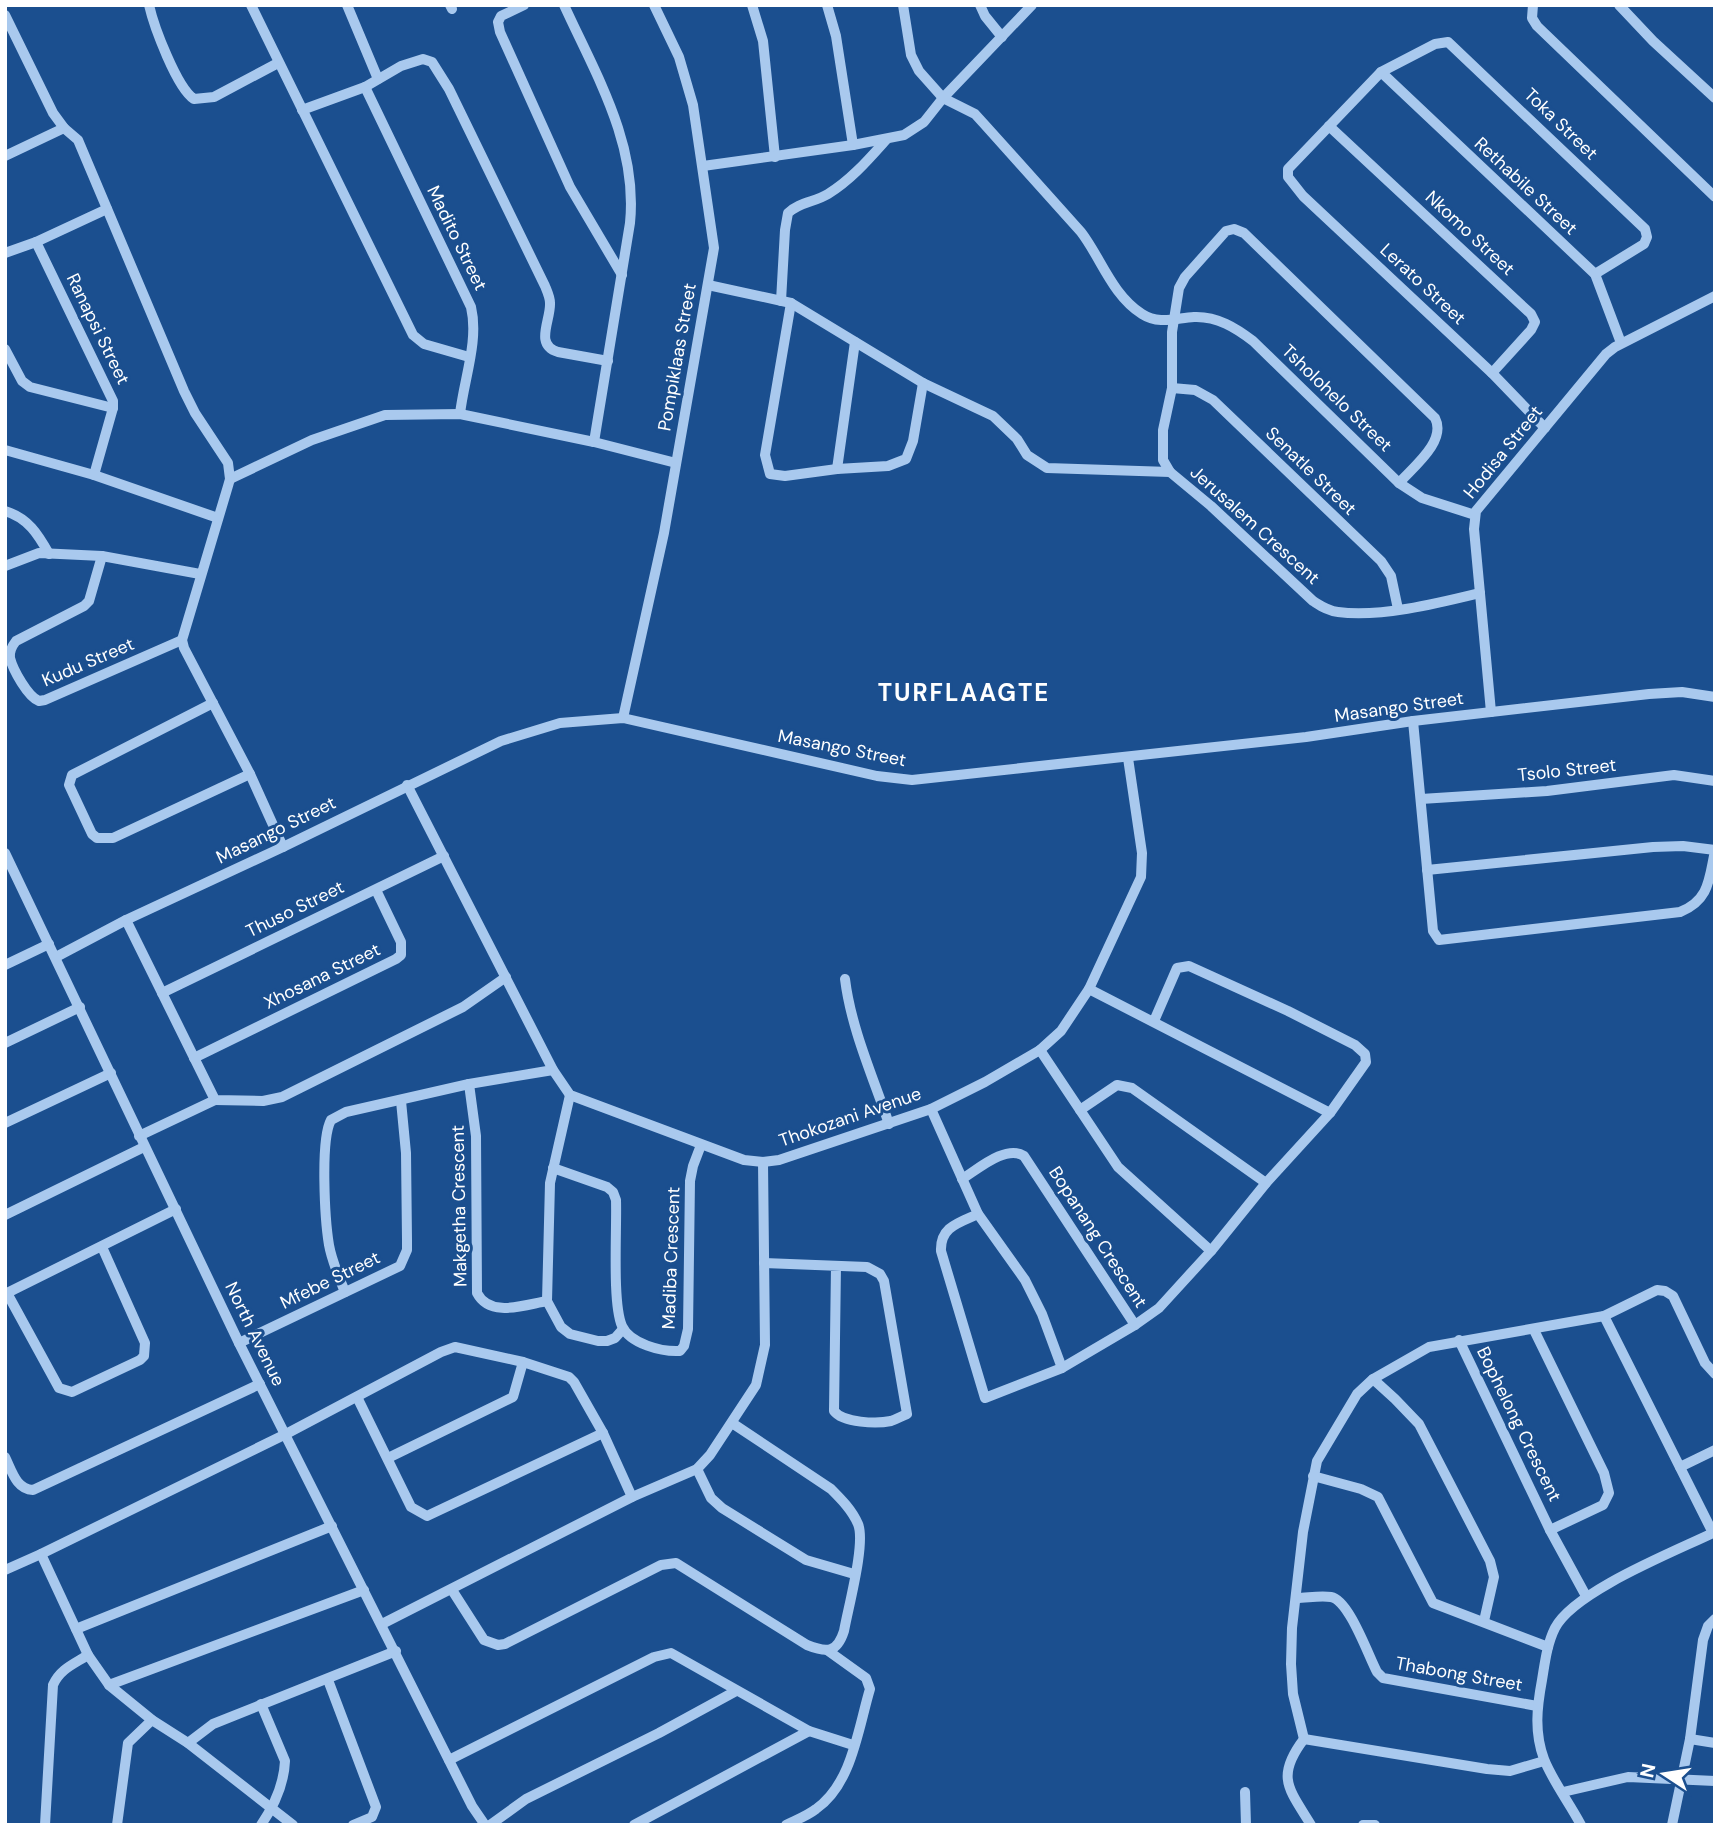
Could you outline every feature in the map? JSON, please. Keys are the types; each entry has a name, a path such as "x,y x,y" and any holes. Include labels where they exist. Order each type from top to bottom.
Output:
{"street":[{"path":"149,5 157,33 190,98 214,97 278,63"},
{"path":"251,5 413,335 424,344 469,357"},
{"path":"347,5 378,79"},
{"path":"524,5 501,16 498,22 500,32 570,187 622,275"},
{"path":"564,5 615,114 626,149 632,205 594,442"},
{"name":"Pompiklaas Street","path":"623,718 664,533 714,248 703,166 687,81 654,5"},
{"path":"752,5 763,41 775,157"},
{"path":"827,5 836,36 853,145"},
{"path":"903,5 915,64 943,98"},
{"path":"981,5 985,16 1002,37"},
{"path":"703,166 886,140 913,131 1032,5"},
{"path":"1533,5 1532,18 1537,26 1715,197"},
{"path":"1619,5 1653,41 1715,98"},
{"path":"5,15 45,99 64,128 78,140 195,413 228,463 230,479 182,640 250,774 283,847"},
{"name":"Toka Street","path":"1381,72 1441,42 1448,42 1456,47 1647,232 1644,244 1595,274"},
{"path":"302,110 365,87 411,62 423,59 432,62 449,89 545,286 550,302 545,336 547,346 558,352 608,361"},
{"path":"1329,126 1381,72"},
{"name":"Rethabile Street","path":"1381,72 1595,274 1621,343"},
{"name":"Madito Street","path":"365,87 471,307 474,319 460,414"},
{"name":"Tsholohelo Street","path":"943,98 975,114 985,125 1094,248 1112,283 1129,304 1153,319 1206,318 1223,322 1244,334 1399,483 1422,498 1475,515"},
{"name":"Lerato Street","path":"1329,126 1291,164 1288,177 1303,195 1492,373 1545,428"},
{"name":"Nkomo Street","path":"1329,126 1531,314 1535,322 1531,330 1492,373"},
{"path":"5,156 64,128"},
{"path":"886,140 841,185 825,196 805,202 788,213 785,230 786,302 765,455 770,474 775,476 888,466 906,459 913,441 923,383"},
{"path":"5,253 36,242 107,209"},
{"name":"Jerusalem Crescent","path":"1399,483 1437,437 1438,426 1435,418 1244,233 1234,229 1226,231 1185,276 1179,288 1170,349 1172,388 1162,446 1163,460 1170,472 1324,608 1337,612 1360,613 1432,605 1480,593"},
{"name":"Ranapsi Street","path":"36,242 111,395 113,408 94,475"},
{"path":"708,285 786,302 923,383 993,416 1017,439 1027,455 1047,468 1170,472"},
{"name":"Hodisa Street","path":"1491,712 1475,515 1483,499 1606,354 1621,343 1715,296"},
{"path":"837,469 855,341"},
{"path":"5,349 22,381 30,387 113,408"},
{"name":"Senatle Street","path":"1172,388 1195,390 1213,400 1336,521 1381,561 1391,576 1398,609"},
{"path":"230,479 269,458 360,422 385,415 460,414 594,442 676,463"},
{"path":"5,450 94,475 218,518"},
{"path":"5,511 26,521 49,554"},
{"path":"5,566 27,556 102,556 200,574"},
{"name":"Kudu Street","path":"102,556 89,601 16,641 12,646 10,658 29,695 39,702 45,700 182,640"},
{"name":"Masango Street","path":"56,957 126,920 500,741 559,723 623,718 877,776 912,779 1128,758 1667,692 1715,697"},
{"path":"213,703 72,775 69,785 92,834 97,838 113,838 250,774"},
{"path":"1413,721 1421,799 1427,870 1433,931 1436,939 1444,941 1680,912 1698,904 1701,899 1715,850 1682,846 1653,847 1427,870"},
{"name":"Thokozani Avenue","path":"570,1095 744,1160 763,1162 779,1160 931,1109 1040,1050 1060,1031 1090,989 1137,887 1142,867 1128,758"},
{"name":"Tsolo Street","path":"1421,799 1547,791 1674,775 1715,781"},
{"path":"407,785 553,1070 570,1095 553,1168 548,1206 547,1301 561,1327 570,1334 607,1341 615,1338 623,1329 618,1304 616,1200 607,1187 553,1168"},
{"name":"North Avenue","path":"5,853 239,1343 472,1806 487,1825"},
{"name":"Thuso Street","path":"162,993 444,856"},
{"name":"Xhosana Street","path":"194,1058 401,955 401,942 376,890"},
{"path":"126,920 215,1100"},
{"path":"5,965 49,944"},
{"path":"1135,1325 1159,1308 1211,1251 1266,1183 1330,1113 1366,1062 1365,1054 1355,1045 1189,966 1177,968 1154,1021"},
{"path":"139,1136 215,1100 263,1101 282,1097 463,1007 506,977"},
{"path":"845,979 856,1028 889,1124"},
{"path":"1090,989 1330,1113"},
{"path":"5,1043 80,1007"},
{"path":"1040,1050 1118,1167 1211,1251"},
{"path":"345,1292 329,1244 325,1150 327,1128 331,1120 337,1115 469,1084 553,1070"},
{"path":"5,1123 111,1073"},
{"name":"Makgetha Crescent","path":"469,1084 476,1136 477,1293 482,1302 492,1307 508,1308 547,1301"},
{"path":"1080,1110 1117,1085 1132,1088 1266,1183"},
{"name":"Mfebe Street","path":"239,1343 400,1266 407,1250 406,1153 401,1101"},
{"path":"931,1109 978,1214 1025,1280 1042,1314 1062,1368"},
{"name":"Madiba Crescent","path":"623,1329 631,1338 643,1344 674,1351 680,1351 684,1346 688,1329 690,1181 701,1145"},
{"path":"5,1215 144,1147"},
{"name":"Bopanang Crescent","path":"961,1179 1009,1152 1024,1156 1135,1325 1062,1368 985,1398 941,1251 944,1232 978,1214"},
{"path":"382,1624 632,1497 697,1469 710,1455 756,1385 762,1363 765,1345 763,1162"},
{"path":"102,1247 145,1343 144,1356 72,1392 62,1391 6,1294 176,1209"},
{"path":"764,1263 867,1267 880,1274 884,1282 907,1414 896,1419 880,1422 845,1419 834,1411 836,1266"},
{"path":"1459,1340 1604,1316 1657,1290 1673,1296 1705,1363 1715,1374"},
{"path":"1581,1825 1544,1761 1537,1732 1537,1706 1548,1647 1560,1621 1586,1596 1714,1533 1604,1316"},
{"path":"1534,1329 1604,1473 1609,1493 1603,1505 1550,1530"},
{"name":"Bophelong Crescent","path":"1304,1739 1293,1694 1292,1628 1303,1532 1313,1476 1321,1453 1356,1394 1373,1379 1429,1347 1459,1340 1550,1530 1586,1596"},
{"path":"5,1570 41,1555 286,1434 448,1348 455,1347 523,1362 569,1377 603,1433 632,1497"},
{"path":"388,1458 513,1396 517,1390 523,1362"},
{"path":"1373,1379 1419,1424 1490,1560 1494,1577 1484,1621"},
{"path":"5,1457 19,1485 33,1490 260,1384"},
{"path":"357,1397 411,1507 427,1516 603,1433"},
{"path":"732,1423 831,1489 843,1501 858,1524 861,1534 840,1643 827,1650"},
{"path":"1680,1467 1715,1450"},
{"path":"697,1469 711,1498 722,1508 806,1560 854,1574"},
{"path":"1313,1476 1361,1489 1378,1497 1433,1603 1439,1608 1484,1621 1548,1647"},
{"path":"76,1629 332,1526"},
{"path":"41,1555 88,1656 109,1685 293,1825"},
{"path":"452,1590 484,1640 498,1645 505,1644 661,1565 676,1563 807,1645 827,1650 860,1672 869,1683 870,1689 840,1783 816,1810 786,1825"},
{"path":"109,1685 364,1590"},
{"name":"Thabong Street","path":"1297,1598 1331,1597 1343,1604 1377,1672 1383,1678 1537,1706"},
{"path":"1672,1825 1690,1739 1703,1640 1708,1626 1715,1619"},
{"path":"188,1743 213,1724 396,1651"},
{"path":"449,1760 665,1653 680,1656 736,1691 809,1731 853,1745"},
{"path":"45,1825 54,1685 63,1670 88,1656"},
{"path":"328,1680 376,1807 372,1817 353,1825"},
{"path":"487,1825 526,1799 659,1733 736,1691"},
{"path":"261,1704 285,1761 285,1770 273,1808 261,1825"},
{"path":"117,1825 128,1743 152,1720"},
{"path":"634,1825 809,1731"},
{"path":"1311,1825 1290,1790 1287,1776 1289,1762 1304,1739 1486,1769 1510,1770 1544,1761"},
{"path":"1690,1739 1715,1743"},
{"path":"1563,1791 1628,1777 1715,1781"},
{"path":"1245,1792 1247,1825"},
{"path":"1363,1825 1375,1825"}],"district":[{"name":"TURFLAAGTE","path":"964,692"}]}
